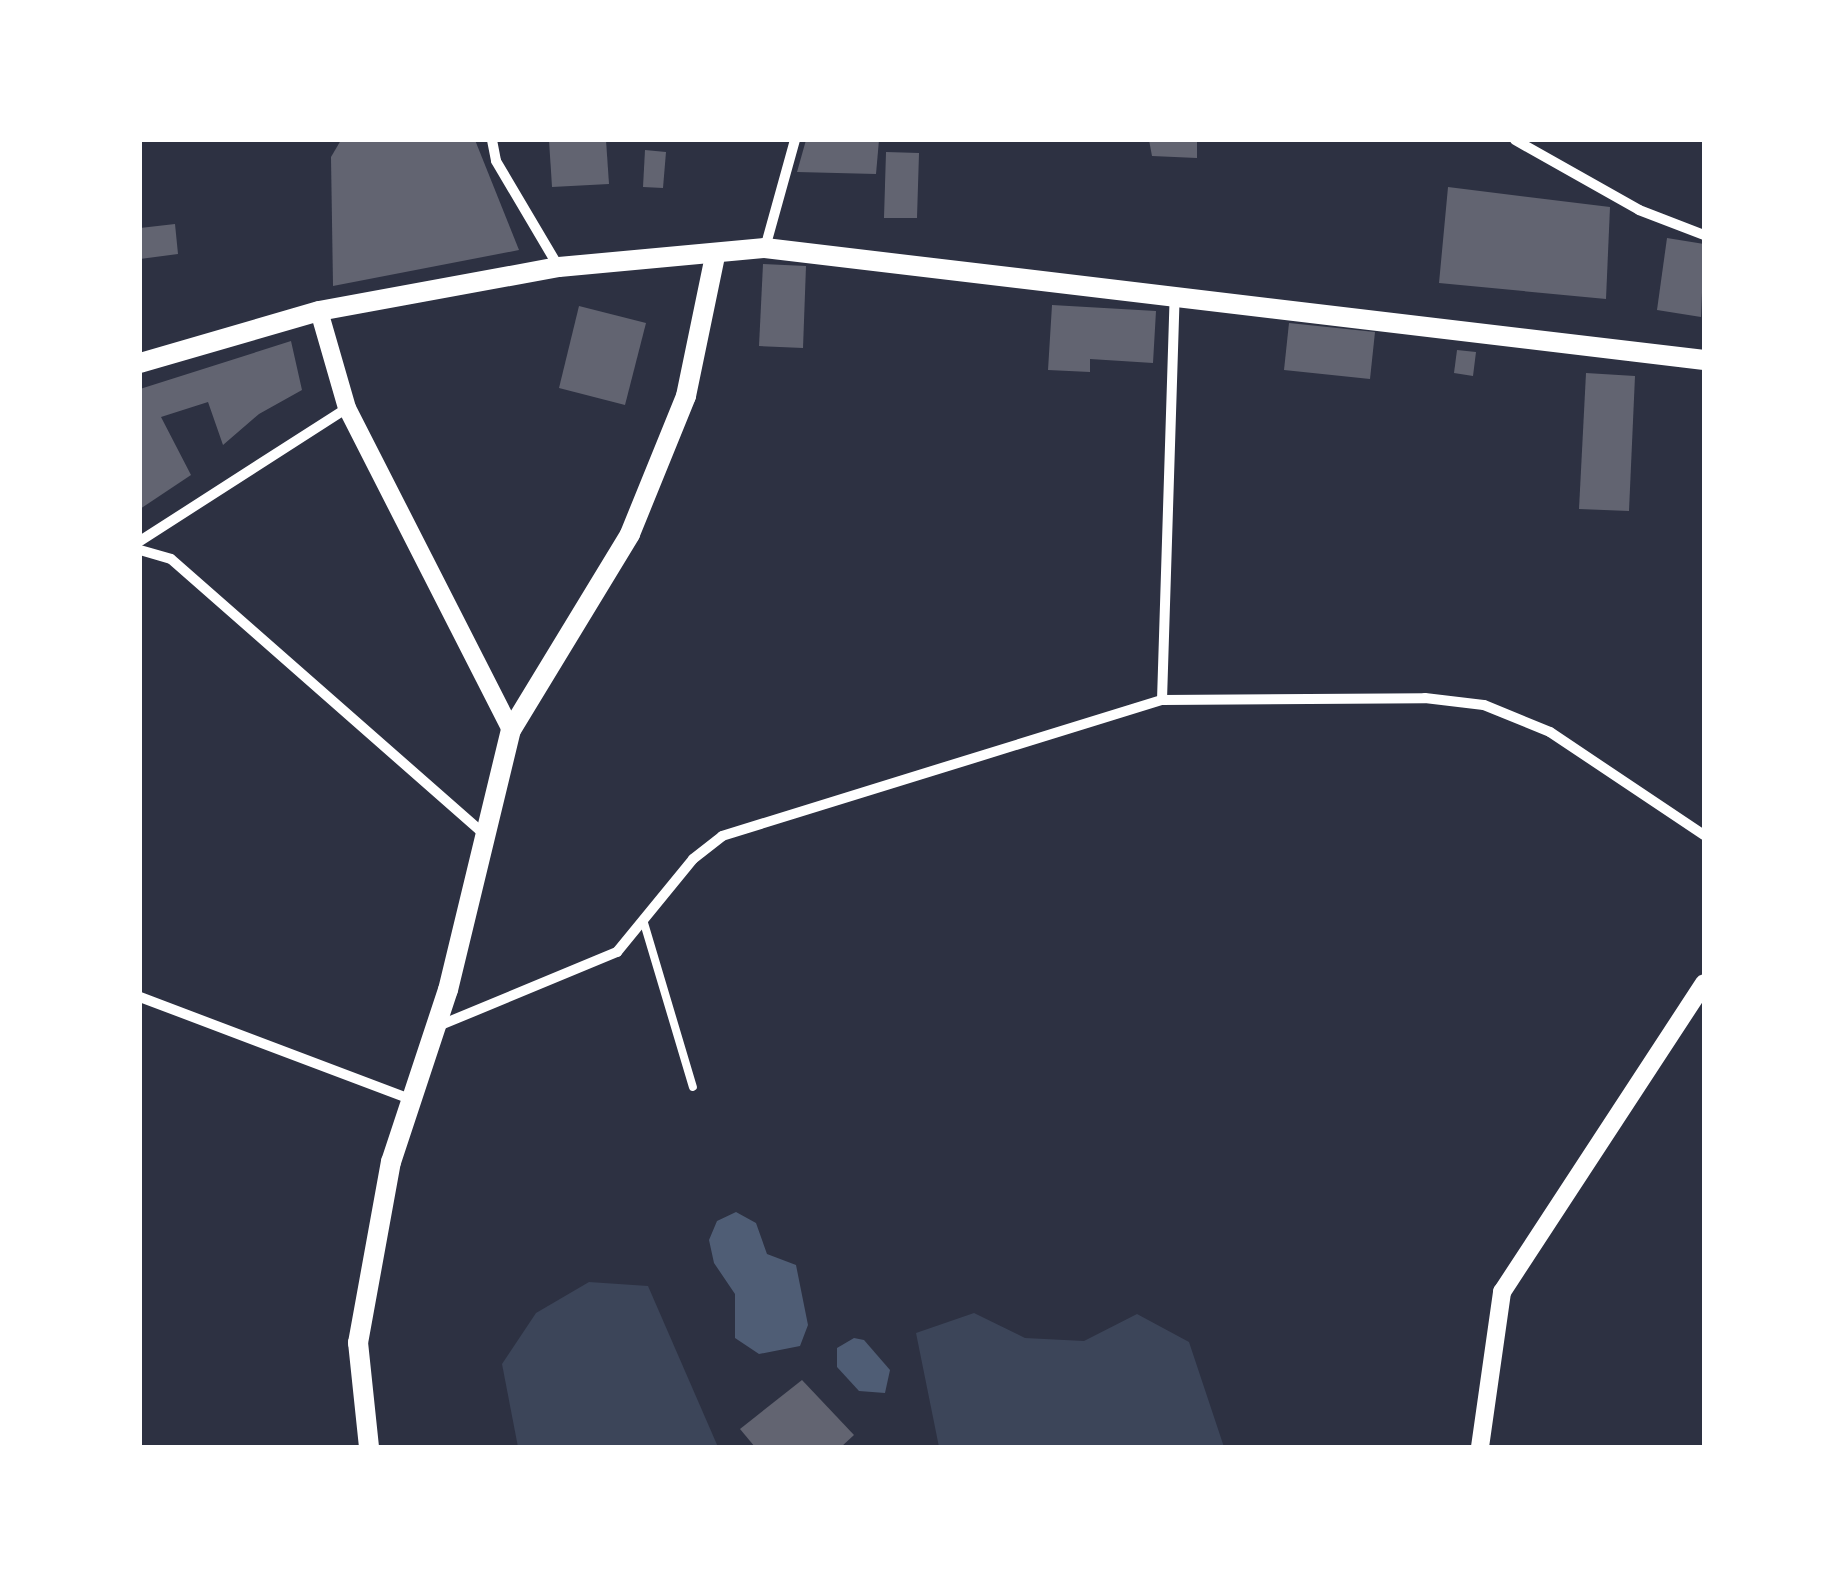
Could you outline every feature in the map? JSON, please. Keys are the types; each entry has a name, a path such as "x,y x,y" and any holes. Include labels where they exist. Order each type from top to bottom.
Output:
{"main road":[{"path":"140,364 319,311 558,267 716,256 765,248 1704,360"},
{"path":"369,1447 358,1343 410,1099 434,1028 511,730 630,534 686,396 716,256"}],"street":[{"path":"492,140 496,161 558,267"},
{"path":"765,248 795,140"},
{"path":"1515,140 1639,210 1704,235"},
{"path":"1162,700 1174,298"},
{"path":"319,311 347,408 511,730"},
{"path":"140,541 347,408"},
{"path":"140,550 171,559 482,832"},
{"path":"434,1028 617,952 693,859 722,836 1162,700 1426,698 1484,705 1550,732 1704,835"},
{"path":"1480,1447 1502,1292 1704,983"},
{"path":"140,997 410,1099"}],"lane":[{"path":"644,923 693,1088"}],"shaded area":[{"path":"736,1212 756,1223 767,1254 796,1265 808,1325 800,1346 759,1354 735,1338 735,1294 714,1263 709,1240 717,1221"},
{"path":"589,1282 648,1286 718,1447 518,1447 502,1364 536,1313"},
{"path":"974,1313 1025,1338 1084,1341 1137,1314 1189,1342 1224,1447 939,1447 916,1333"},
{"path":"854,1338 864,1340 890,1370 885,1393 859,1391 837,1367 837,1348"}],"building":[{"path":"341,140 475,140 519,250 333,286 331,157"},
{"path":"549,140 606,140 609,184 552,187"},
{"path":"806,140 879,140 876,174 797,172"},
{"path":"1149,140 1197,140 1197,158 1152,156"},
{"path":"645,150 666,152 663,188 643,187"},
{"path":"886,152 919,153 917,218 884,218"},
{"path":"1448,187 1610,207 1606,299 1439,283"},
{"path":"175,224 178,254 140,259 140,228"},
{"path":"1667,238 1704,244 1701,317 1657,310"},
{"path":"763,264 806,266 803,348 759,346"},
{"path":"1052,305 1156,311 1153,363 1090,359 1090,372 1048,370"},
{"path":"579,306 646,323 625,405 559,388"},
{"path":"1289,323 1375,332 1370,379 1284,370"},
{"path":"291,341 302,390 259,414 223,445 208,402 161,417 191,475 140,509 140,389"},
{"path":"1457,350 1476,352 1473,376 1454,373"},
{"path":"1586,373 1635,376 1629,511 1579,509"},
{"path":"802,1380 854,1435 841,1447 755,1447 740,1429"}]}
